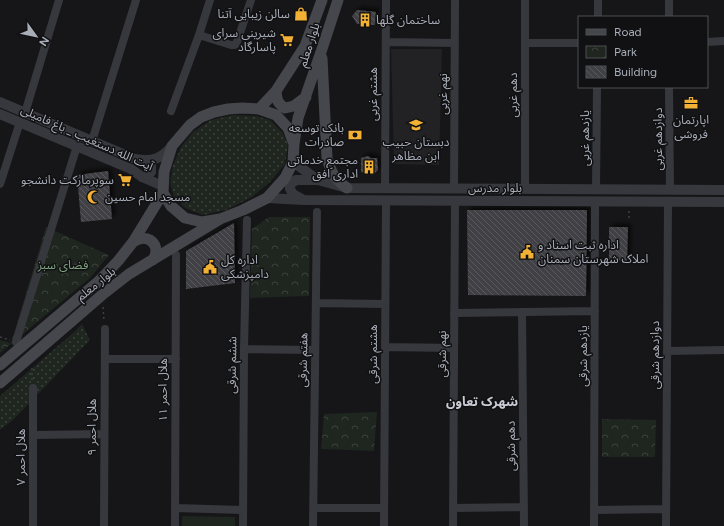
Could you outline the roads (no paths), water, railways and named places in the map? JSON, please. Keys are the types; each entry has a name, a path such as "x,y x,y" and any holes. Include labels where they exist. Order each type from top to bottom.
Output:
{"main road":[{"name":"بلوار معلم","path":"259,109 276,91 305,46 322,0"},
{"name":"بلوار معلم","path":"294,144 298,118 322,52 338,0"},
{"path":"322,52 327,158 334,176 347,188"},
{"path":"276,91 277,101 285,108 294,106 306,97"},
{"path":"242,108 259,109 276,115 288,128 294,144 293,162 285,178 267,198 220,219 202,222 185,218 171,206 163,189 164,172 172,146 190,125 201,117 214,112 242,108"},
{"name":"بلوار معلم","path":"0,365 99,281 118,261 133,242 163,189"},
{"name":"بلوار معلم","path":"0,383 102,295 129,274 220,219"},
{"path":"133,242 142,238 152,241 156,251 153,260"}],"street":[{"path":"25,112 59,0"},
{"path":"92,141 136,0"},
{"path":"171,111 199,35 210,0"},
{"path":"199,35 235,45 251,0"},
{"name":"هشتم غربی","path":"385,189 386,0"},
{"name":"نهم غربی","path":"454,0 454,189"},
{"name":"دهم غربی","path":"525,0 525,189"},
{"path":"598,0 598,16"},
{"path":"669,0 669,16"},
{"path":"708,42 724,41"},
{"path":"386,42 455,43"},
{"path":"526,43 578,43"},
{"name":"یازدهم غربی","path":"596,190 597,88"},
{"name":"دوازدهم غربی","path":"670,88 670,190"},
{"name":"آیت الله دستغیب _ باغ فامیلی","path":"0,102 135,159 146,161 156,159 166,154 172,146"},
{"name":"آیت الله دستغیب _ باغ فامیلی","path":"0,114 131,169 142,178 163,189"},
{"path":"0,184 20,122"},
{"path":"16,342 77,146"},
{"path":"142,178 151,172 151,166 146,161"},
{"name":"بلوار مدرس","path":"293,162 318,180 347,188 724,190"},
{"path":"304,200 293,194 290,190 290,184 296,180 318,180"},
{"path":"540,189 540,201"},
{"name":"بلوار مدرس","path":"267,198 304,200 724,202"},
{"name":"هشتم شرقی","path":"384,526 386,200"},
{"name":"نهم شرقی","path":"453,526 455,200"},
{"name":"یازدهم شرقی","path":"594,526 595,201"},
{"name":"دوازدهم شرقی","path":"666,526 668,202"},
{"name":"هفتم شرقی","path":"313,526 317,212"},
{"name":"ششم شرقی","path":"243,526 244,349 247,220"},
{"name":"هلال احمر ۱۱","path":"175,526 176,255"},
{"path":"316,303 385,304"},
{"path":"454,313 595,311"},
{"name":"دهم شرقی","path":"522,312 524,526"},
{"name":"هلال احمر ۹","path":"104,526 105,329"},
{"path":"385,347 454,348"},
{"path":"244,349 315,350"},
{"path":"667,351 724,350"},
{"path":"105,360 176,359"},
{"name":"هلال احمر ۷","path":"33,388 33,526"},
{"path":"34,435 104,434"},
{"path":"453,508 524,507"},
{"path":"175,508 243,510"},
{"path":"314,508 384,508"},
{"path":"594,510 666,509"}],"place":[{"name":"سالن زیبایی آتنا","path":"301,14"},
{"name":"ساختمان گلها","path":"365,20"},
{"name":"شیرینی سرای پاسارگاد","path":"287,40"},
{"name":"اپارتمان فروشی","path":"691,103"},
{"name":"دبستان حبیب ابن مظاهر","path":"416,125"},
{"name":"بانک توسعه صادرات","path":"355,135"},
{"name":"مجتمع خدماتی اداری افق","path":"369,167"},
{"name":"سوپرمارکت دانشجو","path":"125,180"},
{"name":"مسجد امام حسین","path":"94,197"},
{"name":"اداره ثبت اسناد و املاک شهرستان سمنان","path":"527,252"},
{"name":"اداره کل دامپزشکی","path":"210,267"}],"district":[{"name":"شهرک تعاون","path":"482,401"}],"park label":[{"name":"فضای سبز","path":"63,265"}]}
